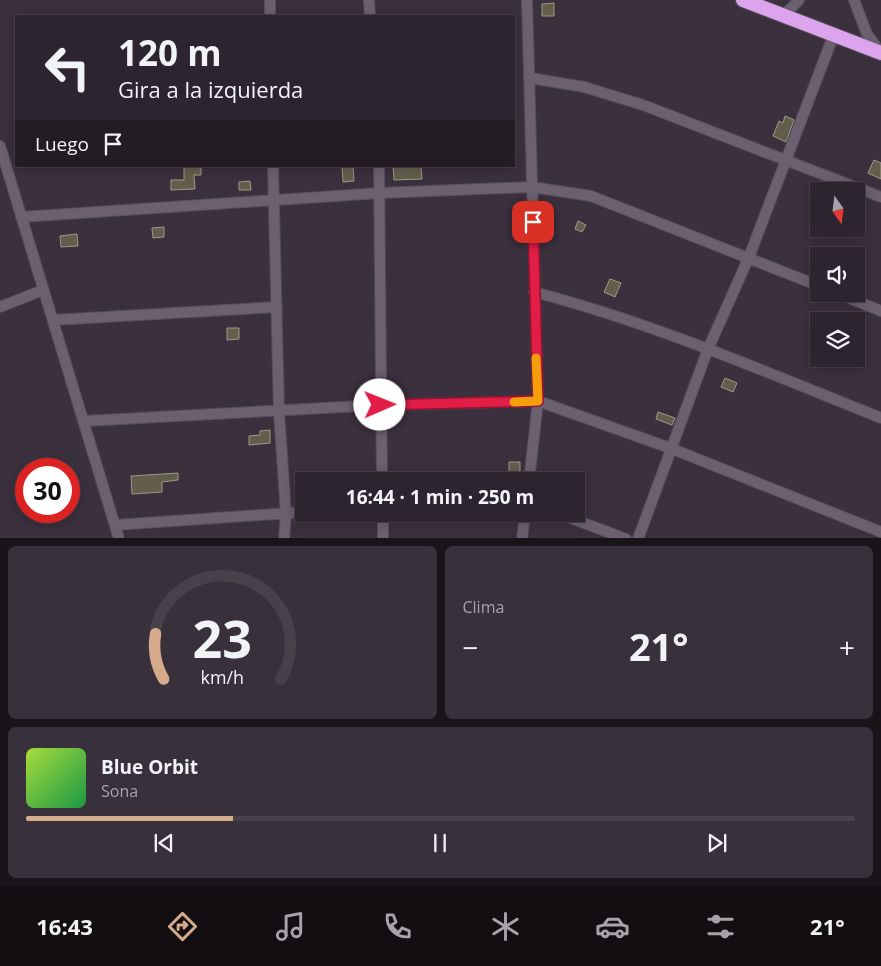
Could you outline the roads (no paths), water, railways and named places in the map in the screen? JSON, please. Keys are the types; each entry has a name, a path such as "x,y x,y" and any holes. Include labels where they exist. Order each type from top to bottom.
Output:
{"highway":[{"path":"742,0 881,53"}],"street":[{"path":"270,0 270,15"},
{"path":"369,0 370,15"},
{"path":"527,0 538,401 530,472"},
{"path":"784,16 799,0"},
{"path":"854,0 867,34 881,53"},
{"path":"638,538 708,349 749,257 834,34"},
{"path":"530,78 584,86 643,105 786,162 881,197"},
{"path":"0,146 2,165 21,217 119,538"},
{"path":"273,167 278,307 279,412 286,514 284,538"},
{"path":"379,167 382,472"},
{"path":"21,217 380,193 532,187 591,196 810,282"},
{"path":"0,307 43,290"},
{"path":"534,292 596,308 708,349 881,418"},
{"path":"859,302 881,311"},
{"path":"53,320 278,307"},
{"path":"84,421 279,412 380,405 538,401 670,448 881,532"},
{"path":"114,525 295,513"},
{"path":"383,522 383,538"},
{"path":"522,538 524,522"},
{"path":"582,522 626,538"}]}
